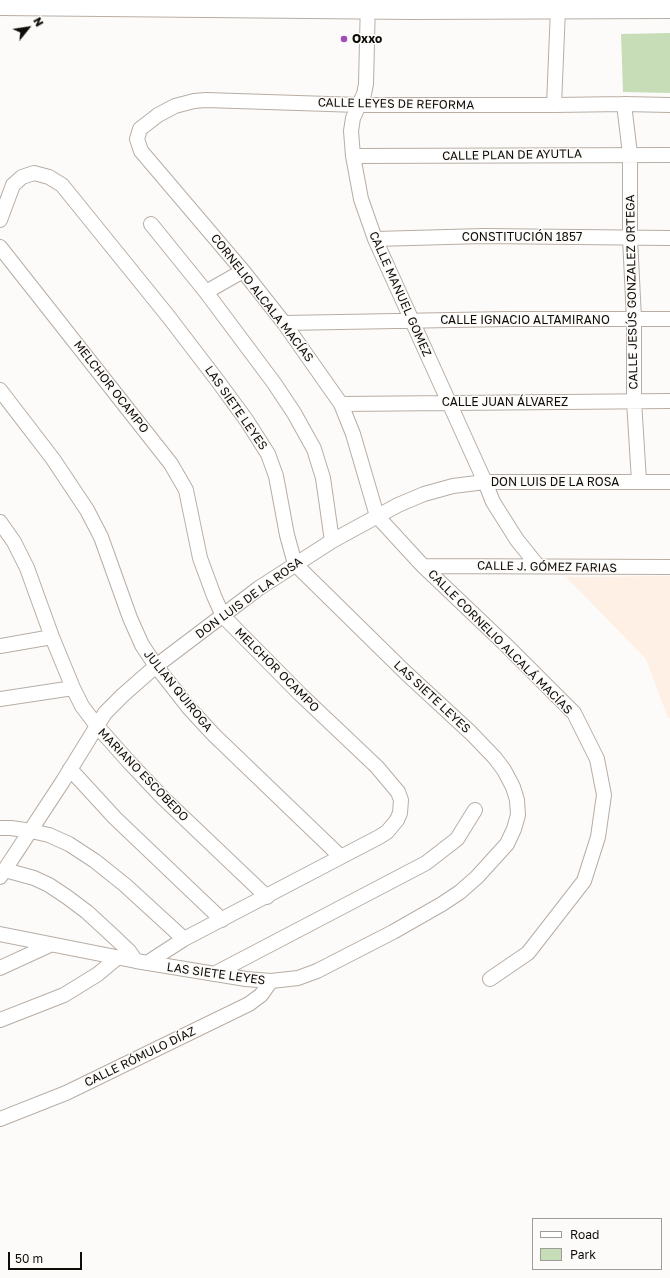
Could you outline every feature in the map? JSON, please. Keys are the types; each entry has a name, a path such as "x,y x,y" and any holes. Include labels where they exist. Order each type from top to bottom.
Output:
{"highway":[{"path":"0,5 506,4 558,9 670,8"}],"street":[{"name":"CALLE MANUEL GOMEZ","path":"369,4 366,84 353,118 351,131 353,156 361,199 375,239 448,403 486,482 493,502 517,540 538,566"},
{"path":"554,105 558,9"},
{"name":"CALLE LEYES DE REFORMA","path":"137,139 140,129 158,115 175,106 194,101 206,100 359,105 670,105"},
{"name":"CALLE JESÚS GONZALEZ ORTEGA","path":"624,104 630,154 630,238 634,319 634,401 639,482"},
{"name":"CORNELIO ALCALA MACÍAS","path":"137,139 141,151 243,271 284,323 341,404 353,434 378,516"},
{"name":"CALLE PLAN DE AYUTLA","path":"353,156 670,155"},
{"name":"LAS SIETE LEYES","path":"0,220 13,185 22,177 34,174 49,177 62,185 190,345 247,421 268,454 276,476 287,535 295,564 406,673 471,733 495,758 513,786 517,800 518,814 514,829 507,844 477,877 460,892 393,932 317,971 298,978 271,982 214,974 117,958 0,934"},
{"path":"151,224 206,292 294,412 314,449 322,478 332,541"},
{"name":"CONSTITUCIÓN 1857","path":"375,239 484,236 670,238"},
{"name":"MELCHOR OCAMPO","path":"0,247 171,464 186,490 200,558 223,616 300,694 377,767 398,792 401,800 400,813 393,826 379,837 142,962"},
{"path":"206,292 243,271"},
{"name":"CALLE IGNACIO ALTAMIRANO","path":"284,323 412,320 670,319"},
{"name":"JULIAN QUIROGA","path":"0,390 73,486 87,510 101,537 130,618 142,645 156,666 190,708 214,734 341,857"},
{"name":"CALLE JUAN ÁLVAREZ","path":"341,404 670,401"},
{"name":"DON LUIS DE LA ROSA","path":"2,873 31,831 105,713 156,666 258,588 332,541 378,516 424,494 453,486 486,482 670,482"},
{"name":"CALLE CORNELIO ALCALÁ MACÍAS","path":"378,516 423,566 507,646 574,713 597,759 604,794 598,837 584,881 528,953 490,979"},
{"name":"MARIANO ESCOBEDO","path":"0,522 14,542 27,568 52,637 82,706 97,726 162,798 267,897"},
{"name":"CALLE J. GÓMEZ FARIAS","path":"423,566 670,567"},
{"path":"0,646 52,637"},
{"path":"0,699 73,688"},
{"path":"70,769 115,818 222,920"},
{"path":"214,974 426,863 457,839 475,810"},
{"path":"0,828 11,828 49,835 70,844 95,861 125,885 184,939"},
{"path":"2,873 34,878 49,885 68,897 87,912 142,962"},
{"path":"0,968 50,945"},
{"path":"0,1020 64,995 98,974 117,958"},
{"name":"CALLE RÓMULO DÍAZ","path":"0,1119 66,1093 250,1004 271,982"}],"shaded area":[{"path":"670,576 670,718 668,718 646,659 566,577"}],"green space":[{"path":"670,33 670,93 623,92 621,34"}],"place":[{"name":"Oxxo","path":"344,39"}]}
